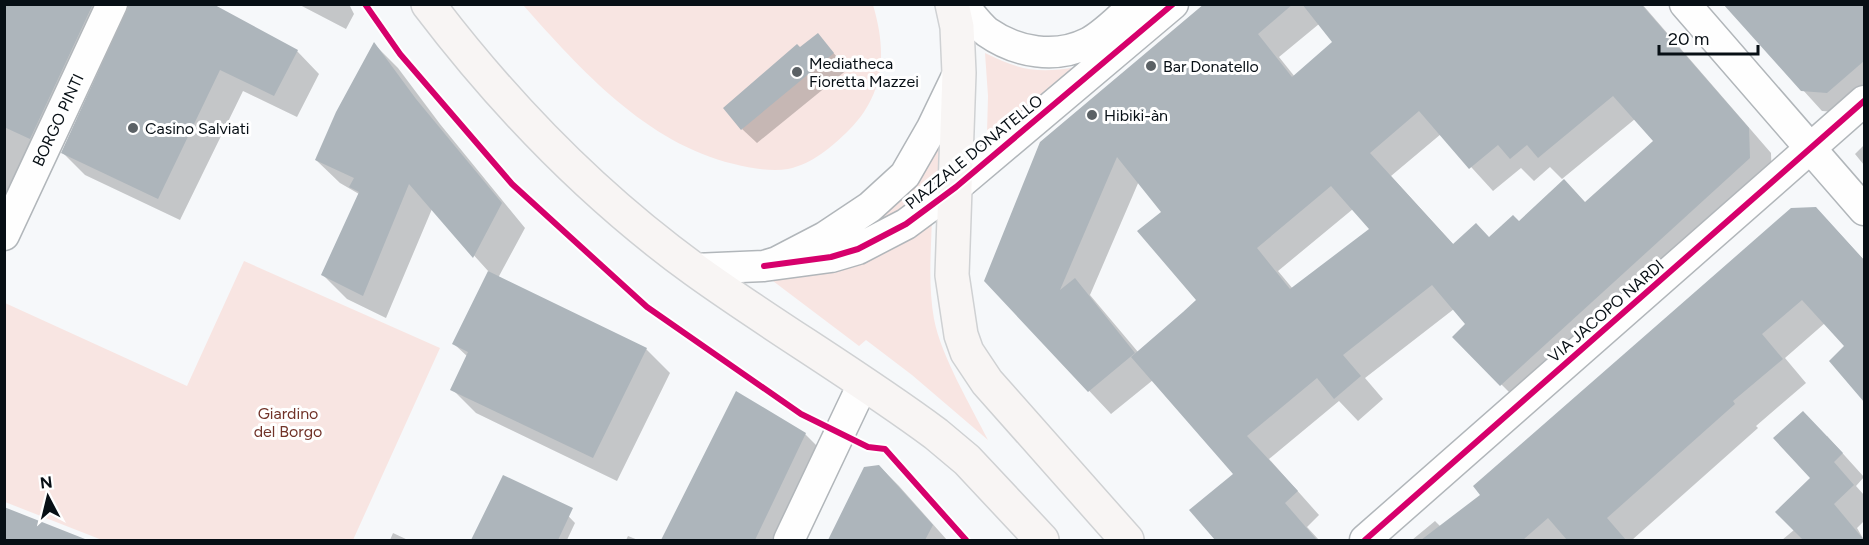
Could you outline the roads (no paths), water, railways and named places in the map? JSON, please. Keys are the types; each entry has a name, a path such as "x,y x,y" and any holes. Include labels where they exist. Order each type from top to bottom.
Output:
{"main road":[{"path":"428,4 481,73 586,180 694,269 922,424 967,460 1042,540"},
{"name":"PIAZZALE DONATELLO","path":"952,4 957,27 959,73 952,244 953,294 961,335 968,352 982,374 1127,540"}],"street":[{"name":"BORGO PINTI","path":"4,235 112,4"},
{"path":"962,4 988,32 1021,48 1058,53 1090,42 1135,4"},
{"name":"PIAZZALE DONATELLO","path":"694,269 807,262 858,249 906,224 956,187 1173,4"},
{"path":"1685,4 1864,210"},
{"name":"PIAZZALE DONATELLO","path":"764,266 791,256 825,237 884,196 905,175 959,73"},
{"name":"VIA JACOPO NARDI","path":"1365,540 1864,101"},
{"path":"789,540 863,384"}],"place":[{"name":"Bar Donatello","path":"1151,66"},
{"name":"Mediatheca Fioretta Mazzei","path":"797,72"},
{"name":"Hibiki-àn","path":"1092,115"},
{"name":"Casino Salviati","path":"133,128"}],"park label":[{"name":"Giardino del Borgo","path":"288,422"}]}
